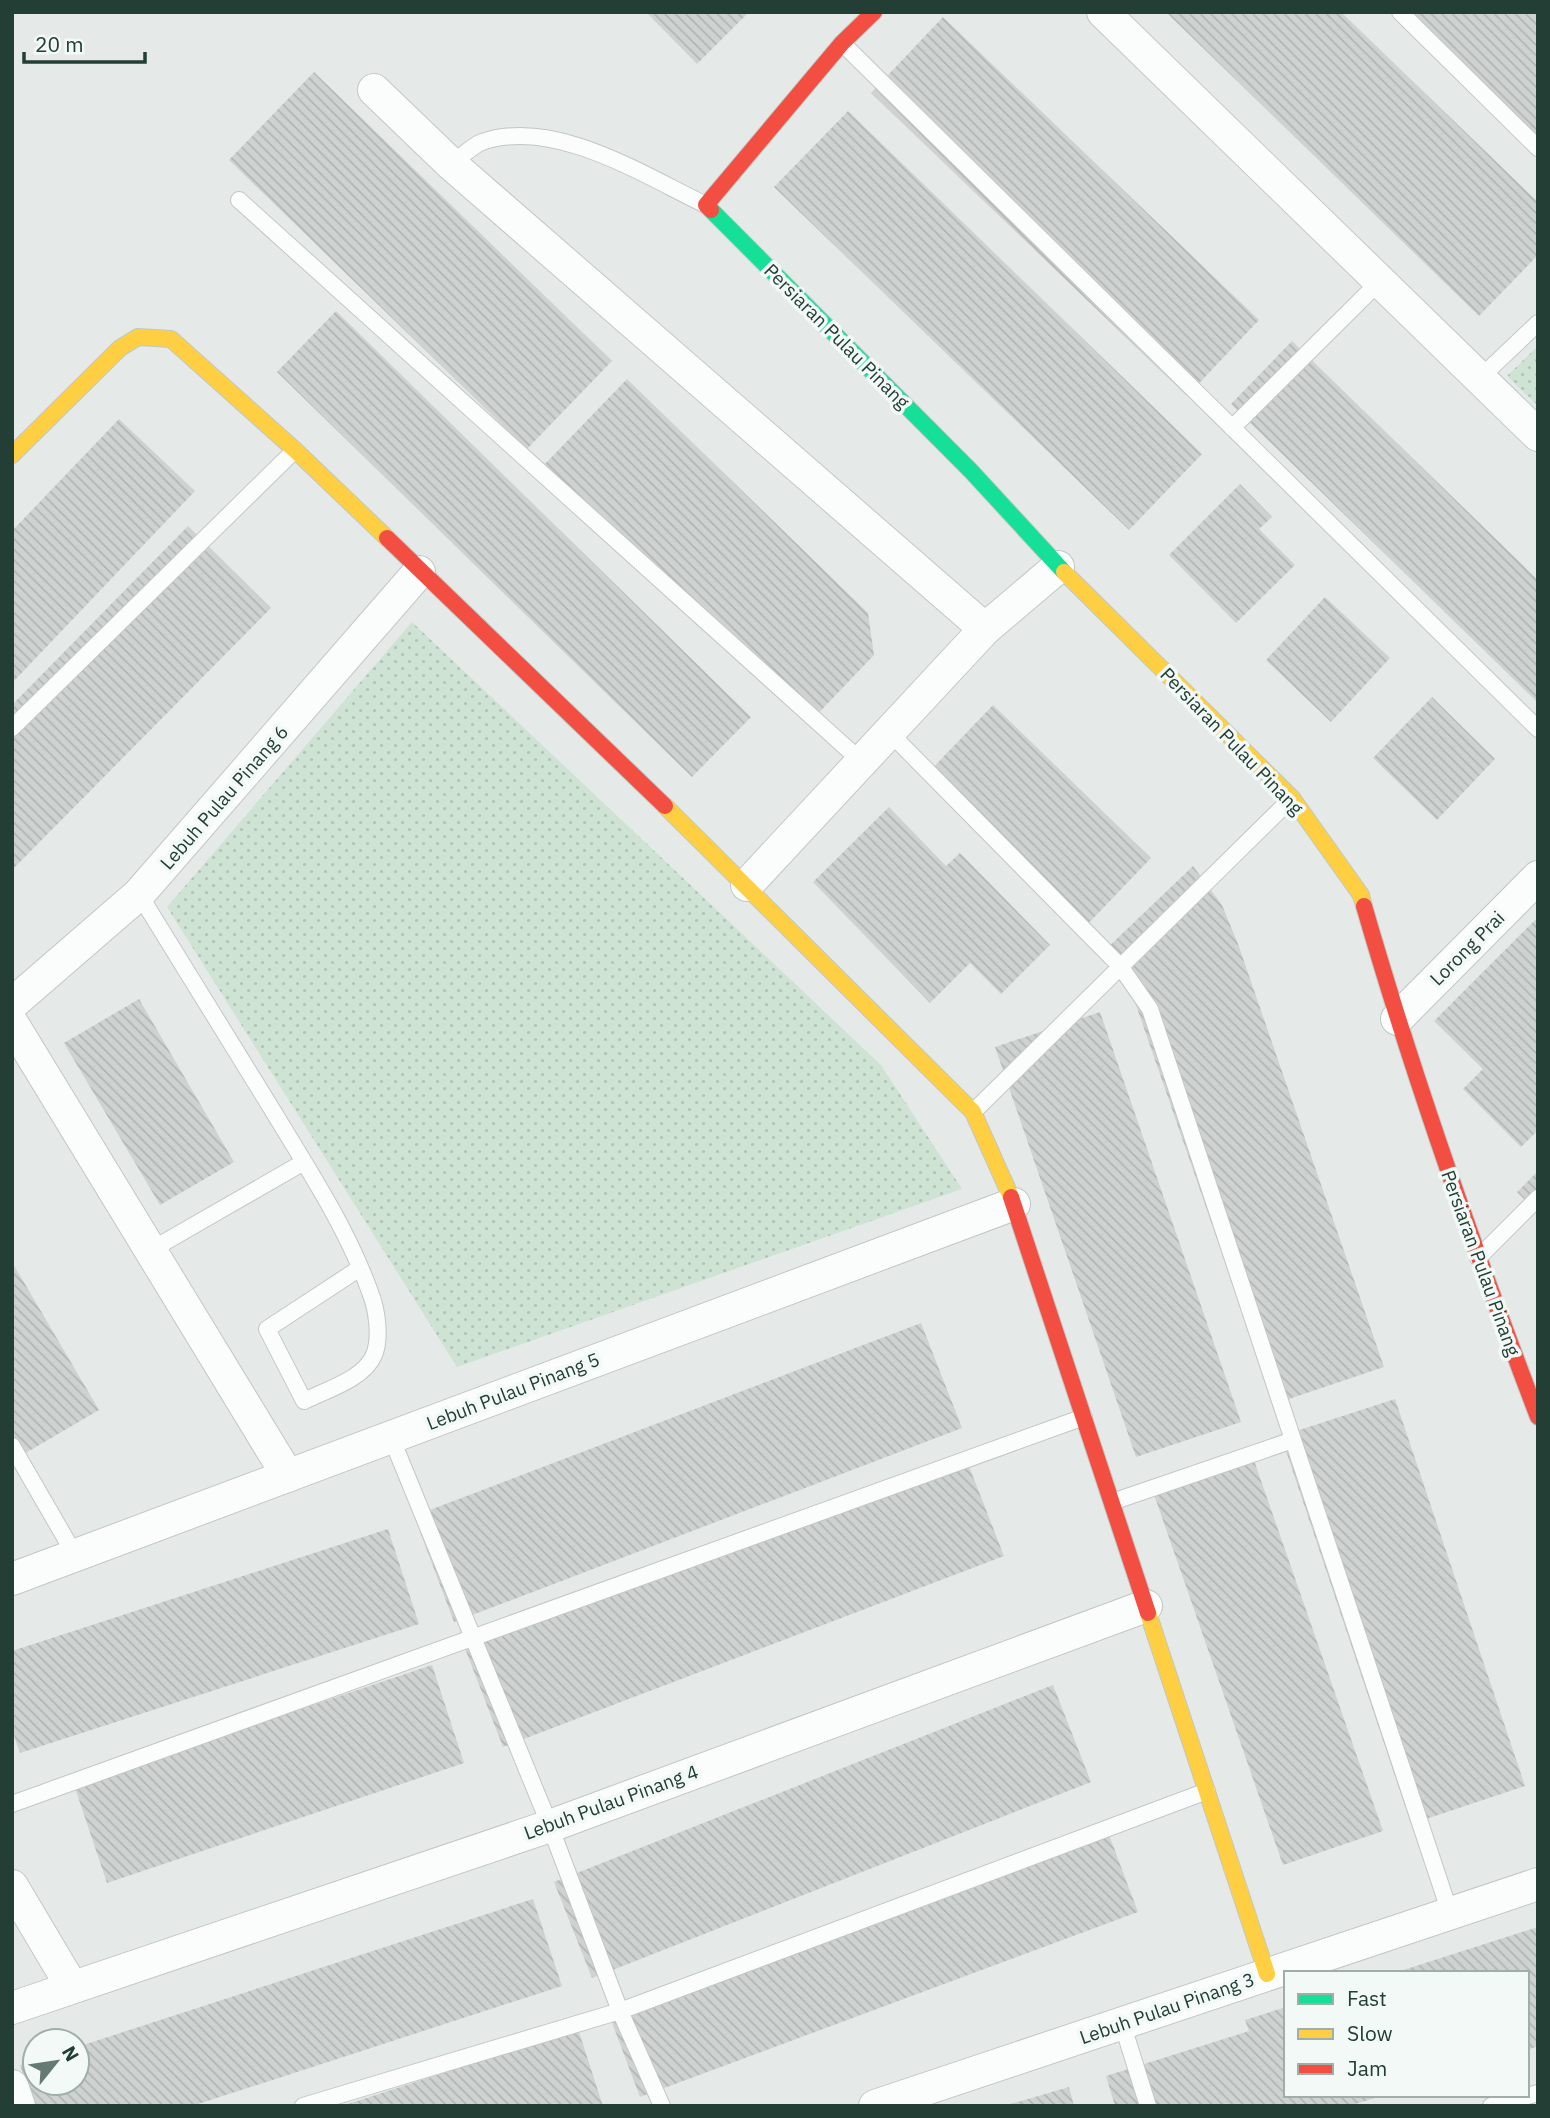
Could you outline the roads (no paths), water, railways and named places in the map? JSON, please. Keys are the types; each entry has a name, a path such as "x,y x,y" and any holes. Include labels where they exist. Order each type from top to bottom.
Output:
{"street":[{"path":"706,205 842,43 874,12"},
{"path":"1104,12 1538,435"},
{"path":"374,90 451,164 985,629"},
{"name":"Persiaran Pulau Pinang","path":"706,205 971,471 1058,567 1292,798 1361,895 1397,1019 1478,1259 1538,1416"},
{"path":"12,455 120,348 138,337 171,339 295,450 747,885 973,1112 1014,1204 1267,1974"},
{"path":"747,885 985,629 1058,567"},
{"name":"Lebuh Pulau Pinang 6","path":"12,1004 139,894 419,572"},
{"name":"Lorong Prai","path":"1397,1019 1538,877"},
{"path":"12,1023 288,1476"},
{"name":"Lebuh Pulau Pinang 5","path":"12,1579 1014,1204"},
{"name":"Lebuh Pulau Pinang 4","path":"12,2008 550,1826 1146,1606"},
{"name":"Lebuh Pulau Pinang 3","path":"875,2106 950,2094 1122,2023 1538,1884"},
{"path":"12,1886 72,1987"},
{"path":"12,2086 19,2106"}],"lane":[{"path":"1400,12 1538,148"},
{"path":"842,43 1538,729"},
{"path":"451,164 482,142 536,135 594,152 706,205"},
{"path":"239,200 862,762"},
{"path":"1232,428 1381,280"},
{"path":"1480,378 1538,323"},
{"path":"12,728 295,450"},
{"path":"889,732 1120,966 1150,1009 1450,1913"},
{"path":"973,1112 1292,798"},
{"path":"139,894 304,1162 360,1268 372,1295 377,1326 374,1354 363,1371 304,1401 267,1329 360,1268"},
{"path":"151,1250 304,1162"},
{"path":"1478,1259 1538,1198"},
{"path":"12,1804 1084,1417"},
{"path":"391,1437 550,1826 620,2011 662,2106"},
{"path":"1112,1502 1293,1440"},
{"path":"12,1446 75,1555"},
{"path":"303,2106 620,2011 1207,1791"},
{"path":"1122,2023 1148,2106"},
{"path":"1495,2105 1526,2097"}]}
